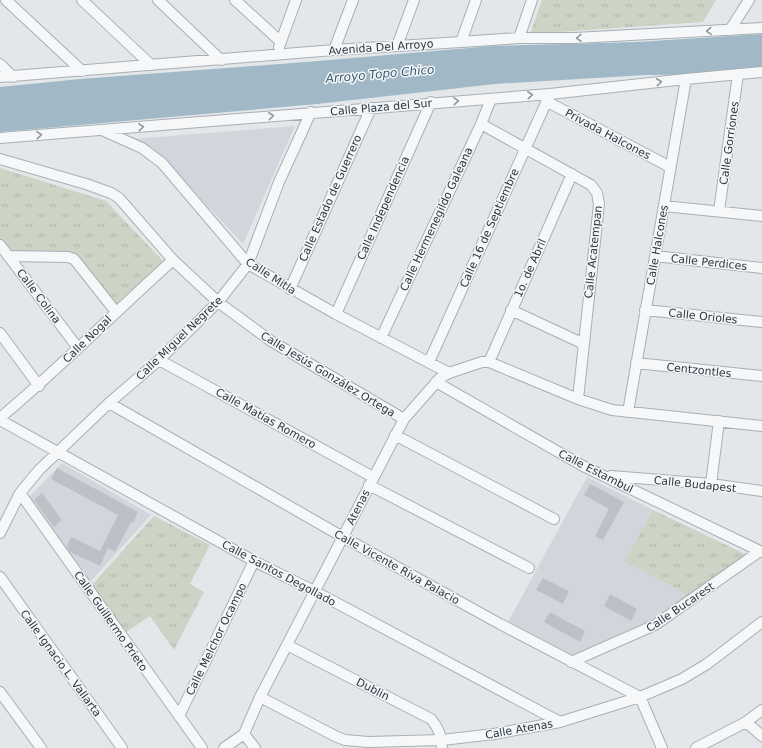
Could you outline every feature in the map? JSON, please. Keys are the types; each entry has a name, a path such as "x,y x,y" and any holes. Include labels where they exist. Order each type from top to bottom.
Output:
{"street":[{"path":"6,0 82,71"},
{"path":"82,0 151,65"},
{"path":"158,0 221,60"},
{"path":"235,0 281,42"},
{"path":"277,55 296,0"},
{"path":"334,50 353,0"},
{"path":"397,46 414,0"},
{"path":"461,42 476,0"},
{"path":"519,38 532,0"},
{"path":"730,30 749,0"},
{"name":"Avenida Del Arroyo","path":"0,77 334,50 519,38 575,38 762,28"},
{"path":"0,64 13,77"},
{"name":"Calle Plaza del Sur","path":"0,138 431,102 548,98 686,79 762,72"},
{"name":"Calle Gorriones","path":"719,211 738,74"},
{"name":"Calle Halcones","path":"628,412 686,79"},
{"name":"Calle 16 de Septiembre","path":"429,362 548,98"},
{"name":"Privada Halcones","path":"548,98 670,167"},
{"name":"Calle Hermenegildo Galeana","path":"381,338 481,124 491,99"},
{"name":"Calle Independencia","path":"336,314 431,102"},
{"name":"Calle Estado de Guerrero","path":"290,289 371,108"},
{"name":"Calle Miguel Negrete","path":"0,533 20,493 39,470 109,403 160,360 218,302 248,264 279,182 311,112"},
{"name":"Calle Acatempan","path":"481,124 591,185 597,193 599,204 578,399"},
{"name":"Calle Mitla","path":"102,130 142,148 162,163 248,264 336,314 449,373"},
{"name":"Calle Jesús González Ortega","path":"0,159 86,184 115,195 124,203 173,260 218,302 271,341 404,419"},
{"name":"1o. de Abril","path":"488,362 572,174"},
{"path":"664,206 762,216"},
{"name":"Calle Colina","path":"0,245 78,348"},
{"path":"8,256 59,256 74,259 116,312"},
{"name":"Calle Perdices","path":"655,256 762,268"},
{"name":"Calle Nogal","path":"0,419 38,386 173,260"},
{"path":"511,310 584,344"},
{"name":"Calle Orioles","path":"645,310 762,322"},
{"path":"0,333 38,386"},
{"name":"Calle Matías Romero","path":"160,360 371,481 529,568"},
{"name":"Atenas","path":"244,734 260,697 404,419 436,382 449,373 482,362 488,362"},
{"path":"488,362 578,399 612,410 762,426"},
{"name":"Centzontles","path":"636,363 762,376"},
{"name":"Calle Estambul","path":"436,382 583,466 761,551"},
{"name":"Calle Vicente Riva Palacio","path":"109,403 342,537 500,624 640,697"},
{"name":"Calle Santos Degollado","path":"0,419 254,561 314,591 560,722"},
{"path":"711,484 719,421"},
{"name":"Calle Jesús González Ortega","path":"396,435 554,519"},
{"name":"Calle Budapest","path":"603,475 711,484 762,491"},
{"name":"Calle Guillermo Prieto","path":"20,493 202,748"},
{"name":"Calle Bucarest","path":"571,662 655,625 761,551"},
{"name":"Calle Melchor Ocampo","path":"179,716 254,561"},
{"name":"Calle Ignacio L. Vallarta","path":"0,578 119,747"},
{"name":"Calle Atenas","path":"260,697 345,740 442,744 560,722 640,697 692,674 762,622"},
{"name":"Dublin","path":"287,645 425,716 434,723 442,744"},
{"path":"0,692 41,748"},
{"path":"640,697 662,748"},
{"path":"696,748 746,722 762,710"},
{"path":"746,722 762,736"},
{"path":"224,748 244,734 255,748"}],"shaded area":[{"path":"295,126 243,244 153,148 133,139"},
{"path":"62,463 151,515 89,583 28,498"},
{"path":"587,477 653,510 624,561 689,596 651,620 571,656 508,622"}],"green space":[{"path":"542,0 716,0 703,22 530,34"},
{"path":"0,168 106,201 163,261 116,304 75,253 7,252 0,242"},
{"path":"653,510 747,555 689,596 624,561"},
{"path":"154,516 210,545 190,584 204,592 174,650 150,616 125,633 90,587"}],"water":[{"name":"Arroyo Topo Chico","path":"762,34 762,72 738,74 646,75 495,84 317,104 0,132 0,87 80,79 492,46 637,42"}],"building":[{"path":"57,468 138,512 115,552 108,548 100,566 70,552 67,547 71,537 100,551 118,515 51,479"},
{"path":"590,484 624,502 603,540 595,536 609,509 584,495"},
{"path":"42,493 62,520 54,527 34,500"},
{"path":"543,578 569,591 563,604 536,590"},
{"path":"610,594 637,609 631,621 604,606"},
{"path":"550,612 585,631 580,642 544,622"}]}
